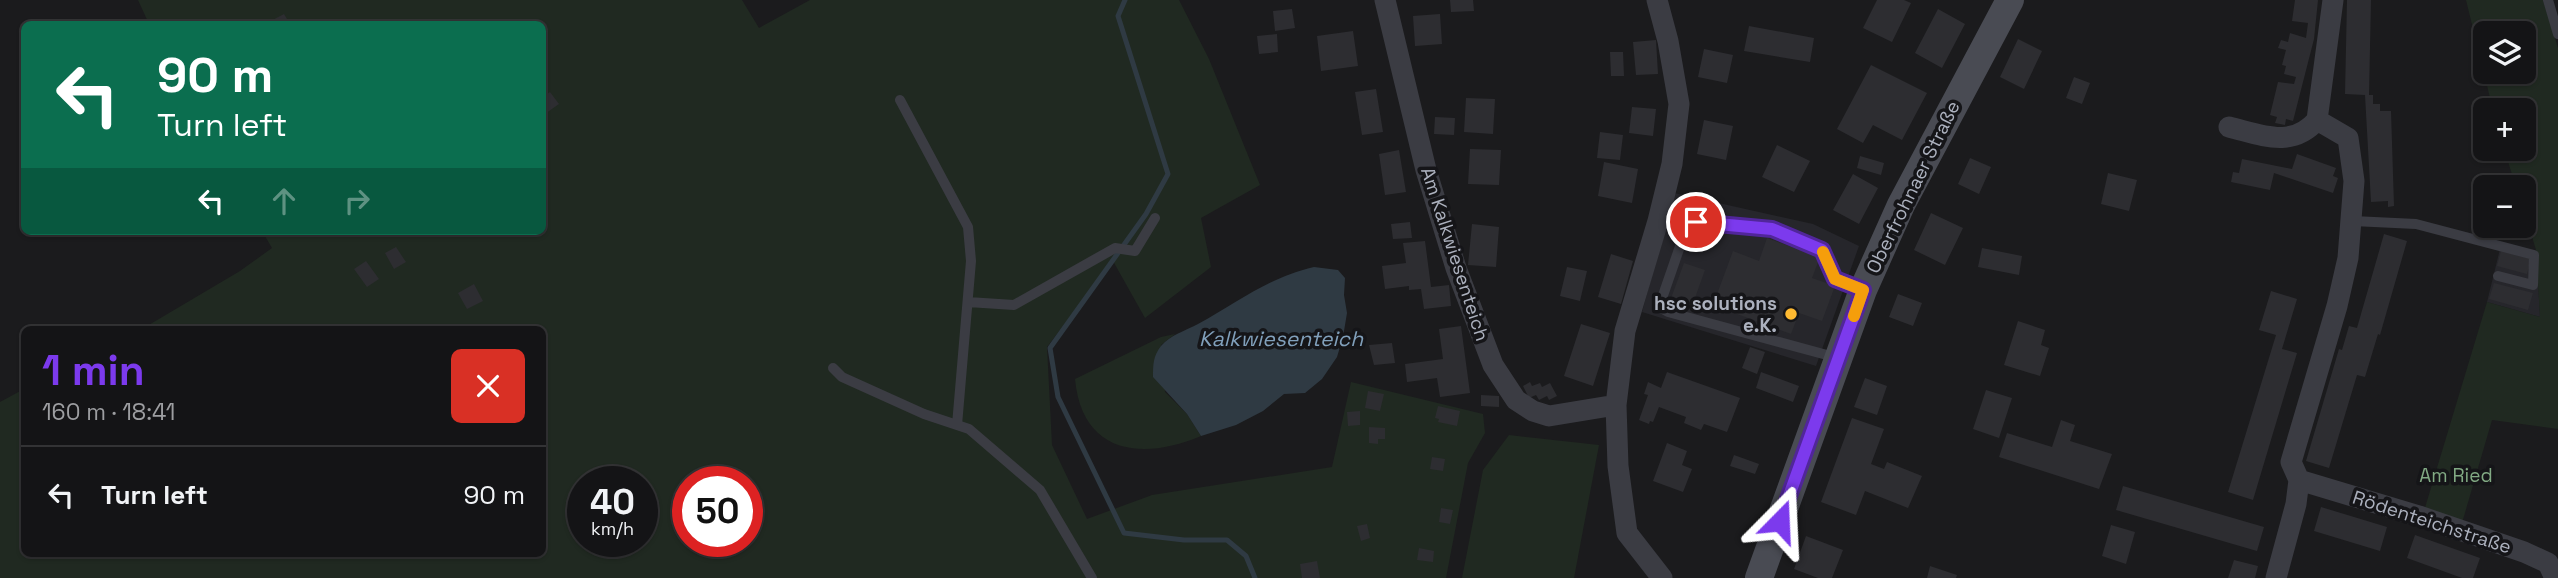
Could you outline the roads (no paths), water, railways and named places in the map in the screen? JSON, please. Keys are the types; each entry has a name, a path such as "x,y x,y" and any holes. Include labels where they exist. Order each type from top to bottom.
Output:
{"main road":[{"name":"Oberfrohnaer Straße","path":"1759,578 1863,290 1901,205 2010,0"}],"street":[{"name":"Am Kalkwiesenteich","path":"1385,0 1426,170 1456,268 1493,365 1516,400 1533,411 1549,416 1616,405"},
{"path":"1657,0 1668,41 1679,104 1672,164 1625,331 1616,405 1619,466 1628,533 1662,578"},
{"path":"2229,127 2276,138 2299,136 2317,120 2333,0"},
{"path":"2276,578 2291,528 2299,480 2291,462 2337,306 2353,220 2354,181 2348,138 2317,120"},
{"name":"Rödenteichstraße","path":"2299,480 2419,516 2541,558 2552,571"}],"lane":[{"path":"2548,0 2558,34"},
{"path":"900,100 968,226 971,261 957,425"},
{"path":"968,302 1014,304 1115,248 1135,251 1155,218"},
{"path":"2353,220 2416,224 2534,255 2533,285 2498,276"},
{"path":"1839,358 1661,308 1686,229 1696,222 1772,229 1822,250 1835,279 1863,290"},
{"path":"833,368 842,377 924,414 969,429 1040,490 1091,578"}],"water":[{"name":"Kalkwiesenteich","path":"1314,267 1338,270 1345,278 1347,313 1337,357 1322,379 1305,393 1284,394 1263,411 1236,425 1201,436 1187,414 1153,377 1158,350 1173,336 1267,284"}],"waterway":[{"path":"1125,0 1118,16 1168,174 1146,214 1050,348 1058,397 1124,533 1184,540 1227,540 1246,556 1255,578"}],"place":[{"name":"hsc solutions e.K.","path":"1791,314"}],"park label":[{"name":"Am Ried","path":"2456,475"}]}
